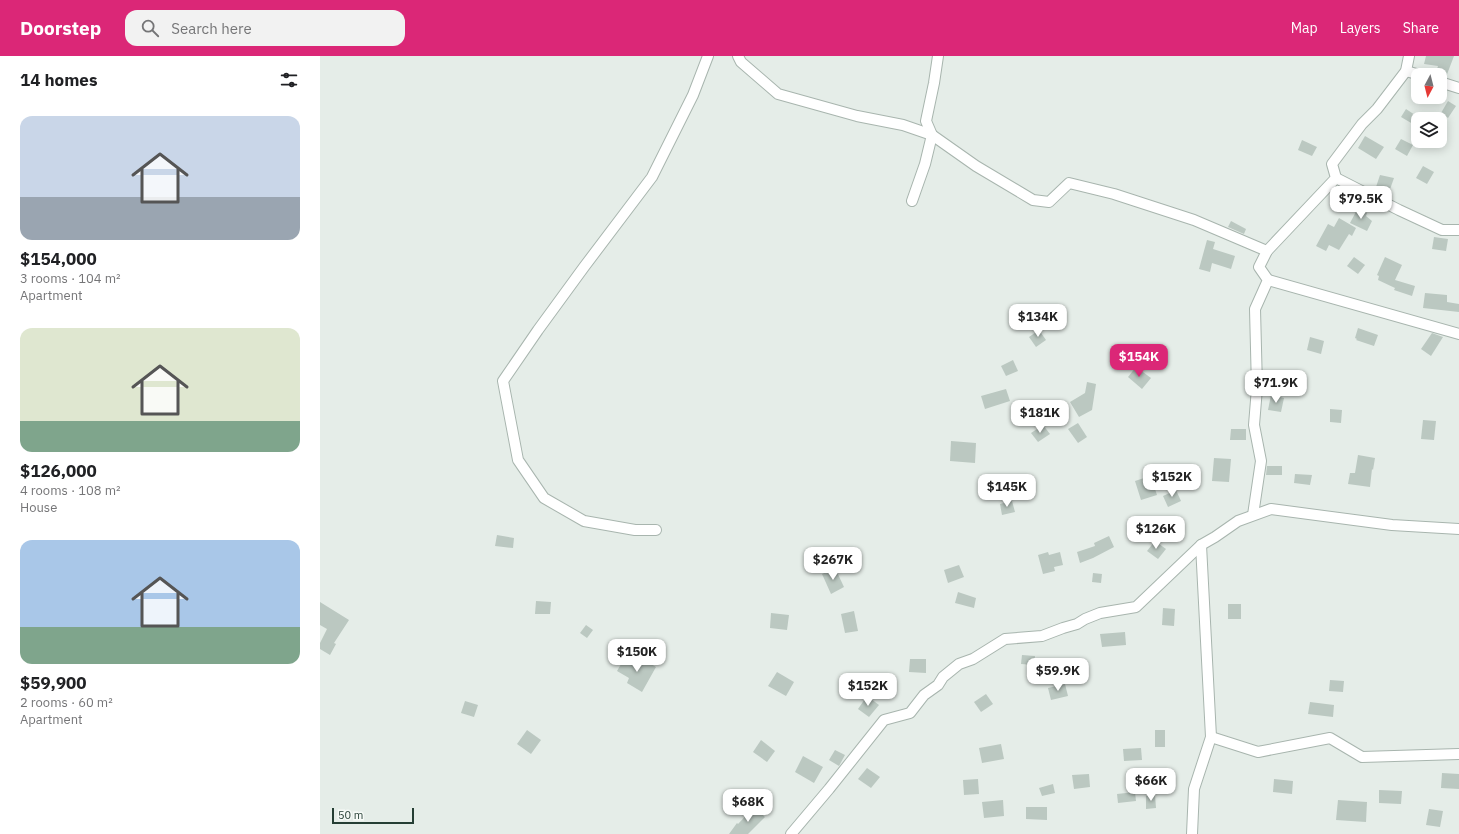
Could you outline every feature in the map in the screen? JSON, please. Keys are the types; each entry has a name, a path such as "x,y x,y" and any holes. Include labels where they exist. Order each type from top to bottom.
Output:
{"street":[{"path":"656,530 635,530 584,521 544,498 518,460 503,381 619,218 652,177 693,95 708,56"},
{"path":"738,56 741,62 778,94 857,116 903,125 932,135 976,166 1033,200 1049,202 1069,183 1084,186 1114,194 1194,220 1267,251"},
{"path":"912,201 925,164 932,135 926,121 938,56"},
{"path":"1409,56 1406,71 1377,109 1362,124 1332,164 1336,178 1442,230 1459,230"},
{"path":"1406,71 1411,72"},
{"path":"1447,84 1459,88"},
{"path":"1336,178 1267,251 1259,266 1268,280 1459,334"},
{"path":"1253,515 1261,461 1254,425 1257,388 1255,309 1268,280"},
{"path":"791,834 884,720 910,713 924,695 938,685 943,677 959,664 974,659 1005,639 1042,636 1100,614 1136,607 1201,545 1238,521 1271,509 1392,525 1459,529"},
{"path":"1192,834 1194,789 1211,737 1201,545"},
{"path":"1211,737 1258,752 1330,738 1362,757 1459,754"}],"building":[{"path":"1426,56 1454,56 1447,74 1447,68 1437,68 1438,66 1424,64"},
{"path":"1448,101 1456,106 1448,118 1447,112 1442,112"},
{"path":"1406,109 1411,112 1411,123 1401,117"},
{"path":"1365,136 1384,147 1376,159 1358,148"},
{"path":"1401,139 1411,144 1411,148 1407,156 1395,149"},
{"path":"1302,140 1317,147 1312,156 1298,150"},
{"path":"1423,166 1434,172 1427,184 1416,178"},
{"path":"1380,175 1394,178 1388,195 1375,190"},
{"path":"1358,208 1367,213 1366,216 1372,221 1367,231 1350,223"},
{"path":"1339,218 1356,228 1352,236 1349,234 1339,250 1329,245 1326,251 1316,246 1328,224 1334,227"},
{"path":"1231,221 1246,229 1244,234 1228,227"},
{"path":"1434,237 1448,239 1446,251 1432,249"},
{"path":"1207,240 1215,242 1213,249 1235,256 1231,269 1212,263 1210,272 1199,269"},
{"path":"1354,257 1365,265 1358,274 1347,266"},
{"path":"1385,257 1402,265 1395,280 1415,286 1412,296 1394,290 1395,288 1378,280 1379,276 1377,275"},
{"path":"1425,293 1447,295 1447,302 1459,304 1459,312 1423,308"},
{"path":"1040,306 1050,322 1037,331 1026,315"},
{"path":"1358,328 1378,335 1374,346 1356,340 1357,339 1355,338"},
{"path":"1039,330 1046,340 1036,347 1029,337"},
{"path":"1432,333 1443,337 1431,356 1421,349"},
{"path":"1310,337 1324,341 1321,354 1307,350"},
{"path":"1013,360 1018,371 1006,376 1001,366"},
{"path":"1136,367 1151,378 1142,389 1128,377"},
{"path":"1087,382 1096,384 1092,410 1079,417 1070,402 1085,393"},
{"path":"1006,389 1010,401 985,409 981,396"},
{"path":"1271,395 1284,398 1281,412 1268,410"},
{"path":"1330,409 1342,410 1341,423 1330,422"},
{"path":"1423,420 1436,421 1434,440 1421,439"},
{"path":"1078,423 1087,437 1078,443 1068,429"},
{"path":"1043,425 1050,434 1038,442 1031,433"},
{"path":"1231,429 1246,429 1246,440 1230,440"},
{"path":"951,441 976,443 975,463 950,461"},
{"path":"1358,455 1375,458 1370,487 1348,484 1350,473 1355,473"},
{"path":"1214,458 1231,459 1229,482 1212,481"},
{"path":"1267,466 1282,466 1282,475 1266,475"},
{"path":"1295,474 1312,475 1310,485 1294,483"},
{"path":"1147,477 1149,481 1152,480 1157,495 1141,500 1135,481"},
{"path":"1176,490 1181,501 1168,507 1163,496"},
{"path":"1012,501 1015,512 1002,515 1000,504"},
{"path":"497,535 514,538 513,548 495,546"},
{"path":"1109,536 1114,547 1080,563 1077,552 1095,546 1094,543"},
{"path":"1155,541 1166,549 1158,559 1147,551"},
{"path":"1048,552 1049,555 1060,552 1063,565 1054,567 1055,571 1043,574 1038,555"},
{"path":"959,565 964,577 948,583 944,570"},
{"path":"835,568 844,587 831,594 822,574"},
{"path":"1093,573 1102,574 1101,583 1092,582"},
{"path":"958,592 976,598 974,608 955,603"},
{"path":"536,601 551,602 550,614 535,614"},
{"path":"320,602 349,620 334,643 336,644 330,655 320,649 320,643 327,629 320,625"},
{"path":"1228,604 1241,604 1241,619 1228,619"},
{"path":"1163,608 1175,609 1174,626 1162,625"},
{"path":"854,611 858,631 845,633 841,614"},
{"path":"771,613 789,615 787,630 770,628"},
{"path":"586,625 593,630 587,638 580,633"},
{"path":"1125,632 1126,645 1102,647 1100,634"},
{"path":"1022,655 1035,656 1034,665 1021,664"},
{"path":"641,658 656,667 642,692 627,683 629,678 617,671 624,659 637,666"},
{"path":"910,659 926,659 926,673 909,672"},
{"path":"777,672 794,682 786,696 768,686"},
{"path":"1330,680 1344,681 1343,692 1329,691"},
{"path":"1065,684 1068,696 1051,700 1048,688"},
{"path":"986,694 993,704 981,712 974,702"},
{"path":"867,696 879,705 869,717 858,709"},
{"path":"465,701 478,705 474,717 461,713"},
{"path":"1310,702 1334,705 1333,717 1308,714"},
{"path":"527,730 541,740 531,754 517,744"},
{"path":"1155,730 1165,730 1165,747 1155,747"},
{"path":"761,740 775,751 767,762 753,752"},
{"path":"1001,744 1004,759 982,763 979,748"},
{"path":"1141,748 1142,760 1124,761 1123,749"},
{"path":"835,750 845,755 839,766 829,760"},
{"path":"803,756 823,767 814,783 795,772"},
{"path":"867,768 880,777 871,788 858,779"},
{"path":"1156,772 1165,773 1163,784 1154,782"},
{"path":"1442,773 1459,774 1459,789 1441,788"},
{"path":"1089,774 1090,787 1074,789 1072,775"},
{"path":"978,779 979,794 964,795 963,780"},
{"path":"1274,779 1293,781 1292,794 1273,792"},
{"path":"1053,784 1055,793 1042,796 1039,788"},
{"path":"1379,790 1402,791 1401,804 1379,803"},
{"path":"1135,792 1136,801 1118,803 1117,794"},
{"path":"1155,795 1156,808 1146,809 1146,796"},
{"path":"1003,800 1004,816 984,818 982,802"},
{"path":"1338,800 1367,802 1366,822 1336,820"},
{"path":"754,807 765,817 748,834 729,834 737,823 738,824"},
{"path":"1026,807 1047,807 1047,820 1026,819"},
{"path":"1429,809 1443,811 1440,827 1426,825"}]}
